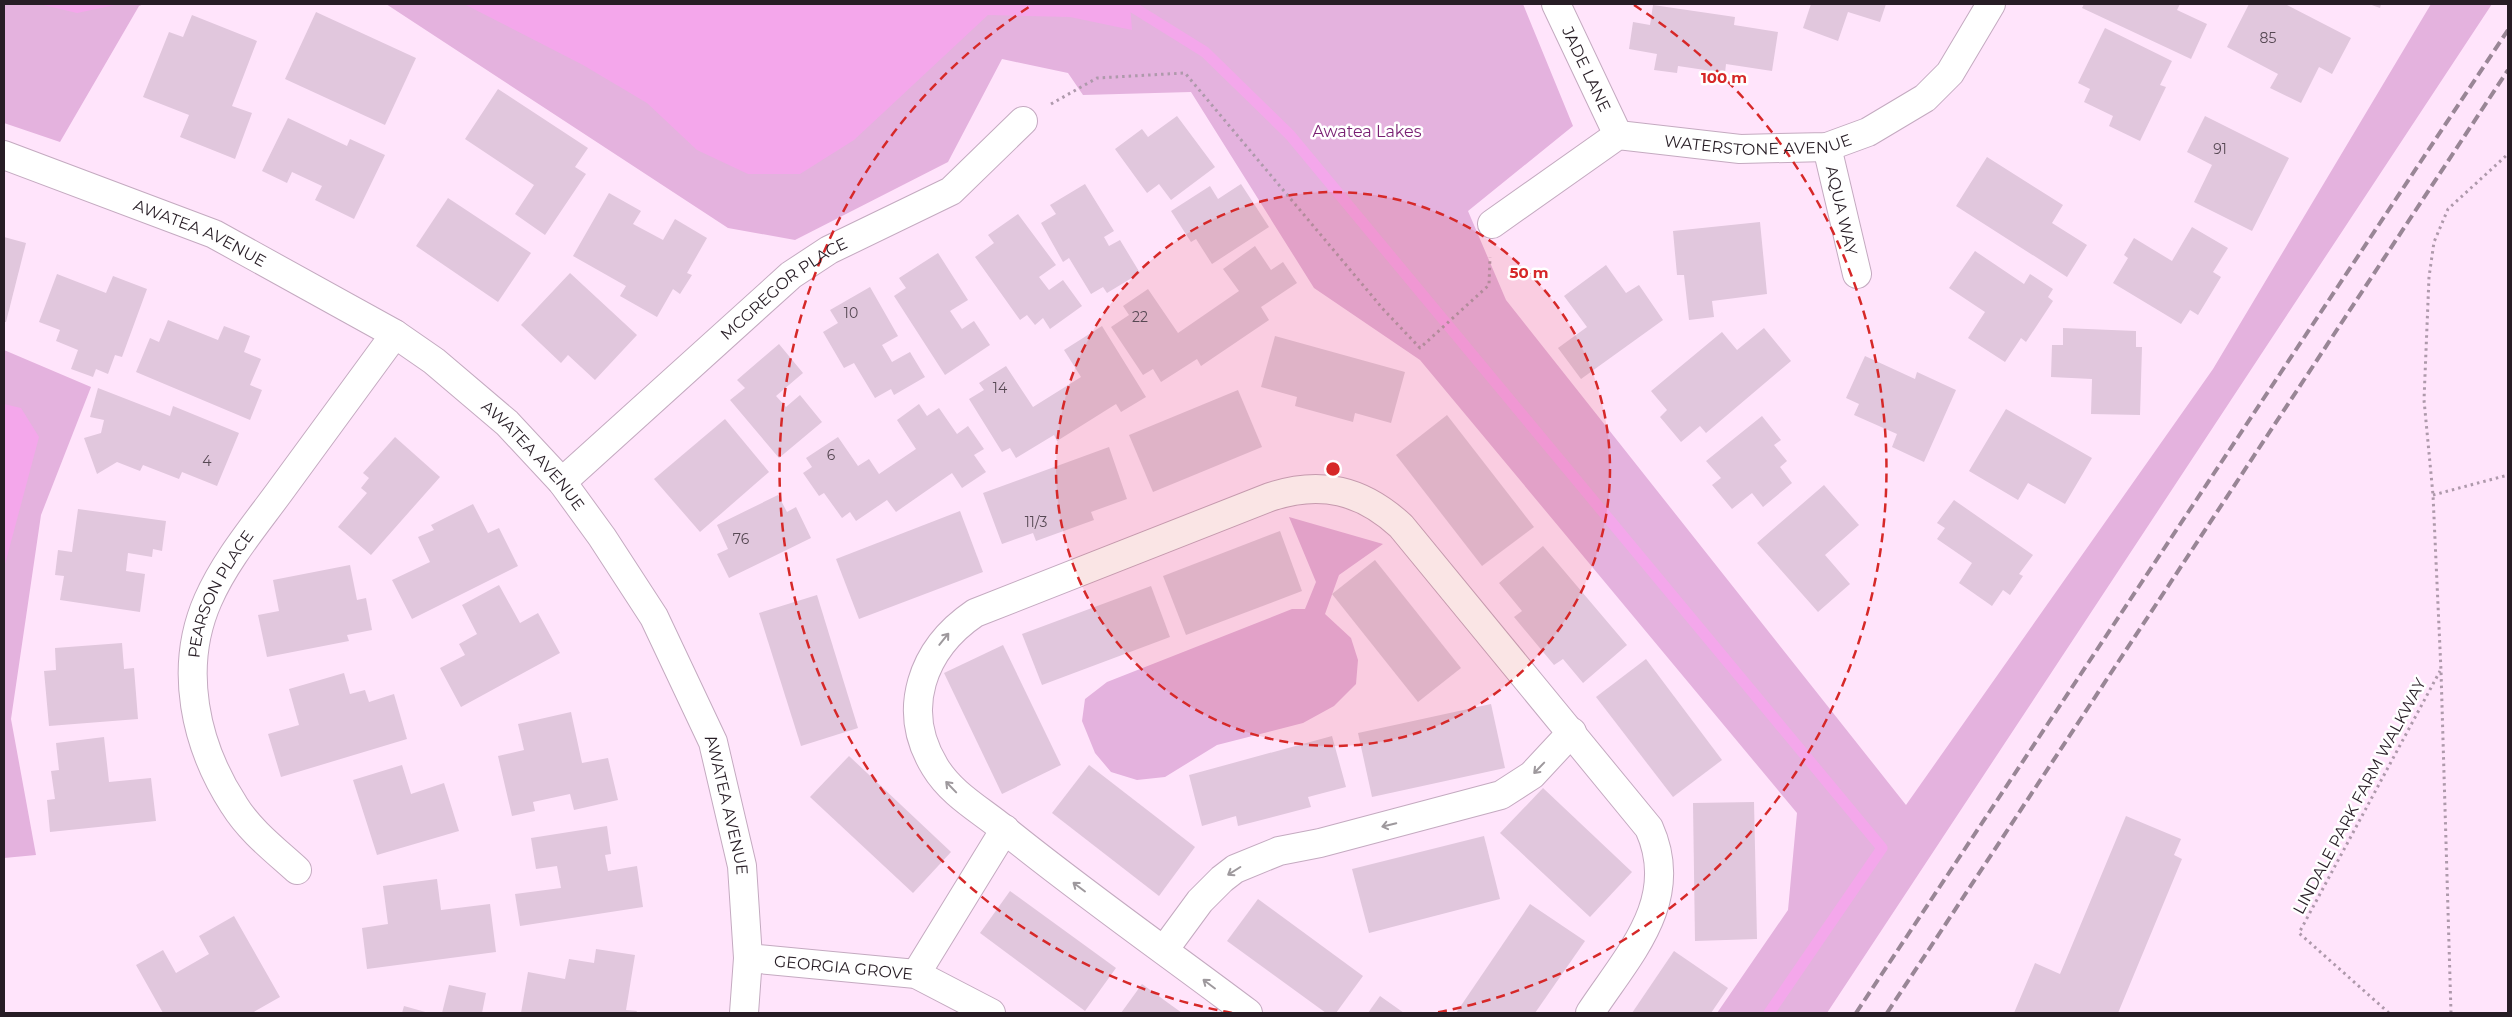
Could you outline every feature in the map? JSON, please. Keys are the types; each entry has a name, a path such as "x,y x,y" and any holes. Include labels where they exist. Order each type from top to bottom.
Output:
{"street":[{"name":"JADE LANE","path":"1556,4 1618,135"},
{"name":"WATERSTONE AVENUE","path":"1618,135 1740,150 1827,147 1868,132 1925,98 1950,73 1992,4"},
{"name":"MCGREGOR PLACE","path":"562,482 791,275 829,250 951,191 1023,121"},
{"path":"1492,224 1618,135"},
{"name":"AQUA WAY","path":"1827,147 1857,274"},
{"name":"AWATEA AVENUE","path":"4,155 214,234 395,334 434,361 507,423 562,482 602,537 654,618 713,742 742,866 748,958 744,1013"},
{"name":"PEARSON PLACE","path":"297,870 257,834 234,806 212,764 200,732 192,689 199,628 208,600 233,556 395,334"},
{"path":"1248,1013 1005,829 969,804 946,782 932,763 923,742 919,713 921,683 926,668 941,642 962,621 988,606 1270,497 1293,490 1316,488 1352,495 1373,504 1392,518 1572,732 1649,828 1659,853 1661,866 1659,893 1642,934 1590,1013"},
{"path":"1164,950 1200,901 1222,878 1236,869 1279,851 1339,838 1501,795 1532,775 1572,732"},
{"path":"916,974 1005,829"},
{"name":"GEORGIA GROVE","path":"748,958 916,974 991,1013"}],"path":[{"path":"1023,121 1097,78 1185,73 1389,315 1420,348 1488,285 1492,224"},
{"name":"LINDALE PARK FARM WALKWAY","path":"2451,1013 2441,671 2433,495 2424,400 2429,277 2434,242 2448,209 2508,154"},
{"path":"2433,495 2508,476"},
{"name":"LINDALE PARK FARM WALKWAY","path":"2389,1013 2299,933 2441,671"}],"green space":[{"path":"4,4 144,4 139,6 60,142 4,123"},
{"name":"Awatea Lakes","path":"386,4 1523,4 1573,126 1468,211 1506,300 1906,805 2213,369 2431,4 2492,4 1827,1013 1717,1013 1788,910 1797,813 1420,360 1314,288 1191,92 1083,95 1068,73 1002,59 948,162 795,240 728,228"},
{"path":"4,350 91,387 41,515 11,719 36,855 4,858"},
{"path":"1289,517 1383,544 1339,575 1325,614 1351,638 1358,660 1356,684 1334,706 1303,723 1217,745 1165,777 1137,780 1111,772 1095,753 1082,721 1085,699 1107,682 1292,609 1305,609 1316,582"}],"shaded area":[{"path":"39,4 120,4 77,13"},
{"path":"464,4 1130,4 1132,30 1070,17 988,15 854,140 800,174 748,174 697,150 647,103 583,65"},
{"path":"4,404 21,408 39,437 4,568"}],"building":[{"path":"1811,4 1886,4 1880,22 1848,12 1838,41 1803,28"},
{"path":"2084,4 2180,4 2177,10 2207,24 2191,59 2082,8"},
{"path":"2249,4 2285,4 2351,38 2332,74 2319,67 2301,103 2270,88 2278,74 2227,47"},
{"path":"2369,4 2381,4 2380,8"},
{"path":"1653,5 1735,17 1734,25 1778,32 1772,71 1726,64 1725,73 1678,66 1677,73 1654,70 1657,54 1629,49 1633,22 1650,25"},
{"path":"316,12 416,58 385,125 285,79"},
{"path":"192,15 257,41 232,106 252,113 235,159 180,137 189,115 143,97 169,32 183,37"},
{"path":"2105,28 2172,61 2160,85 2166,87 2140,141 2109,126 2113,116 2084,102 2090,89 2078,83"},
{"path":"498,89 588,148 575,167 586,174 545,235 515,214 534,185 465,139"},
{"path":"1177,116 1215,167 1171,200 1159,184 1147,193 1115,149 1142,129 1148,137"},
{"path":"2205,116 2289,158 2252,231 2194,202 2212,165 2187,152"},
{"path":"288,118 347,146 350,139 385,155 354,219 315,200 322,186 292,172 287,183 262,171"},
{"path":"1987,157 2063,205 2052,223 2087,245 2067,277 1956,206"},
{"path":"1085,184 1114,231 1104,237 1109,246 1120,240 1140,273 1107,293 1103,287 1091,294 1069,258 1063,262 1041,223 1056,214 1050,205"},
{"path":"1241,184 1269,227 1212,264 1196,239 1191,242 1171,211 1210,186 1218,199"},
{"path":"609,193 641,211 633,224 663,240 675,219 707,238 687,273 692,275 680,294 673,289 657,317 620,296 626,286 573,256"},
{"path":"448,198 531,253 498,302 416,246"},
{"path":"1018,214 1056,265 1039,277 1049,290 1063,280 1082,306 1050,329 1043,318 1035,325 1027,315 1020,320 975,257 994,243 988,235"},
{"path":"1760,222 1767,294 1712,301 1714,317 1689,320 1684,275 1677,275 1673,231"},
{"path":"2192,227 2228,248 2213,272 2221,277 2198,315 2190,310 2181,324 2113,283 2128,258 2124,255 2134,238 2172,261"},
{"path":"4,237 26,243 6,322 4,322"},
{"path":"1255,246 1271,270 1283,262 1297,283 1261,307 1269,320 1201,366 1197,359 1161,382 1153,369 1143,375 1111,327 1129,315 1123,306 1148,289 1178,333 1239,291 1223,269"},
{"path":"1975,251 2024,284 2030,274 2053,289 2048,297 2053,301 2026,342 2021,338 2005,362 1968,338 1985,312 1949,288"},
{"path":"938,253 968,300 950,311 962,329 974,321 990,345 945,375 894,296 906,288 899,278"},
{"path":"1606,265 1626,293 1639,285 1663,320 1581,379 1558,348 1587,327 1564,296"},
{"path":"570,273 637,335 595,380 568,355 561,363 521,325"},
{"path":"57,274 106,293 113,276 147,289 122,357 115,355 108,374 96,369 93,377 71,369 78,350 56,341 60,330 39,322"},
{"path":"870,287 898,336 882,345 892,362 910,352 925,377 894,395 891,389 875,398 854,363 844,368 823,332 838,323 830,310"},
{"path":"168,320 218,340 224,326 250,336 244,352 261,359 250,385 262,390 250,420 136,372 150,338 159,342"},
{"path":"1102,326 1146,397 1121,412 1116,404 1057,441 1054,435 1016,458 1010,448 1002,452 969,399 984,390 979,383 1006,366 1033,407 1081,377 1064,350"},
{"path":"1764,328 1791,361 1706,433 1700,426 1681,442 1660,417 1667,410 1651,391 1722,332 1737,350"},
{"path":"2063,328 2136,331 2136,347 2142,347 2140,415 2091,414 2092,379 2051,377 2052,345 2063,345"},
{"path":"1275,336 1405,372 1391,423 1355,413 1353,422 1295,406 1297,397 1261,387"},
{"path":"779,344 803,373 776,396 786,407 800,395 822,422 779,458 730,400 745,388 737,380"},
{"path":"1865,356 1915,379 1917,372 1956,390 1924,462 1892,447 1897,434 1854,415 1859,404 1846,398"},
{"path":"98,388 170,416 173,406 239,433 217,486 182,472 179,479 143,465 140,471 117,462 97,474 84,438 101,433 104,420 90,417"},
{"path":"1238,390 1262,447 1153,492 1129,435"},
{"path":"919,404 927,416 939,408 957,434 968,426 984,449 974,455 986,472 962,488 952,473 896,512 887,500 856,521 850,512 842,518 824,493 819,496 803,473 812,467 806,458 838,437 858,466 869,459 879,474 916,449 897,420"},
{"path":"2006,409 2092,458 2065,504 2028,483 2018,500 1969,471"},
{"path":"1447,415 1534,527 1482,566 1396,455"},
{"path":"1762,416 1781,440 1774,445 1787,461 1780,467 1792,483 1763,507 1752,493 1732,509 1712,485 1721,478 1706,461"},
{"path":"725,419 769,472 700,532 654,479"},
{"path":"395,437 440,477 371,555 338,527 367,493 361,488 369,478 363,473"},
{"path":"1109,447 1127,499 1091,512 1094,520 1036,541 1033,533 1002,544 983,493"},
{"path":"1824,485 1859,525 1825,555 1850,584 1818,612 1757,543"},
{"path":"778,495 787,512 796,507 811,538 729,578 717,554 728,549 717,525"},
{"path":"1954,500 2033,555 2019,574 2023,576 2010,595 2003,590 1992,606 1959,583 1972,563 1937,539 1945,528 1937,523"},
{"path":"473,504 488,533 499,528 518,566 412,619 392,580 430,562 418,537 434,530 431,525"},
{"path":"78,509 166,521 162,551 153,549 152,557 128,553 126,571 145,574 140,612 60,600 64,576 55,575 58,550 72,552"},
{"path":"960,511 983,572 859,619 836,559"},
{"path":"1280,531 1302,591 1186,635 1163,576"},
{"path":"1543,546 1627,645 1583,683 1563,659 1554,665 1514,617 1522,611 1499,583"},
{"path":"1375,560 1461,668 1418,702 1332,594"},
{"path":"350,565 357,600 366,598 372,630 347,635 349,641 267,657 258,615 279,611 273,580"},
{"path":"499,585 520,623 538,613 560,653 461,707 440,668 465,655 459,644 477,634 462,605"},
{"path":"1151,586 1170,637 1042,685 1022,634"},
{"path":"817,595 858,728 801,746 759,613"},
{"path":"122,643 124,669 134,668 138,719 49,726 44,671 56,670 55,648"},
{"path":"1003,645 1061,765 1002,794 944,673"},
{"path":"1646,659 1722,760 1673,797 1596,697"},
{"path":"344,673 350,694 365,690 369,702 394,694 407,739 281,777 268,734 299,725 289,689"},
{"path":"1491,704 1505,768 1372,797 1358,733"},
{"path":"571,712 582,763 608,758 618,800 574,810 570,794 533,802 535,811 512,816 498,756 524,750 518,724"},
{"path":"1332,736 1346,787 1308,797 1311,807 1238,826 1236,816 1202,826 1189,775"},
{"path":"104,737 109,782 151,778 156,821 50,832 47,800 55,799 51,771 59,770 56,743"},
{"path":"849,756 951,852 913,893 810,797"},
{"path":"402,765 411,794 444,783 459,831 377,855 353,780"},
{"path":"1089,765 1195,847 1159,896 1052,813"},
{"path":"1543,788 1632,872 1590,917 1500,833"},
{"path":"1754,802 1757,939 1695,941 1693,803"},
{"path":"2126,816 2181,839 2174,855 2182,859 2118,1013 2014,1013 2035,963 2060,974"},
{"path":"607,826 611,854 605,855 608,871 637,866 643,907 520,926 515,894 561,888 557,866 536,869 531,838"},
{"path":"1484,836 1500,899 1369,933 1352,869"},
{"path":"437,879 441,910 490,904 496,952 367,969 362,928 388,924 383,886"},
{"path":"1010,891 1116,968 1085,1011 980,933"},
{"path":"1258,899 1363,976 1336,1013 1326,1013 1227,941"},
{"path":"1530,904 1585,941 1535,1013 1456,1013"},
{"path":"234,916 280,997 252,1013 163,1013 136,965 163,950 176,973 209,954 199,936"},
{"path":"596,949 635,955 626,1010 637,1011 636,1013 521,1013 528,972 565,979 569,959 594,963"},
{"path":"1674,951 1728,988 1711,1013 1632,1013"},
{"path":"1142,984 1182,1013 1121,1013"},
{"path":"449,985 486,993 482,1013 442,1013"},
{"path":"1380,996 1404,1013 1368,1013"},
{"path":"404,1006 429,1013 402,1013"}],"waterway":[{"path":"1131,6 1205,52 1290,135 1882,848 1769,1013"}],"railway":[{"path":"1856,1013 2508,30"},
{"path":"1887,1013 2508,70"}]}
